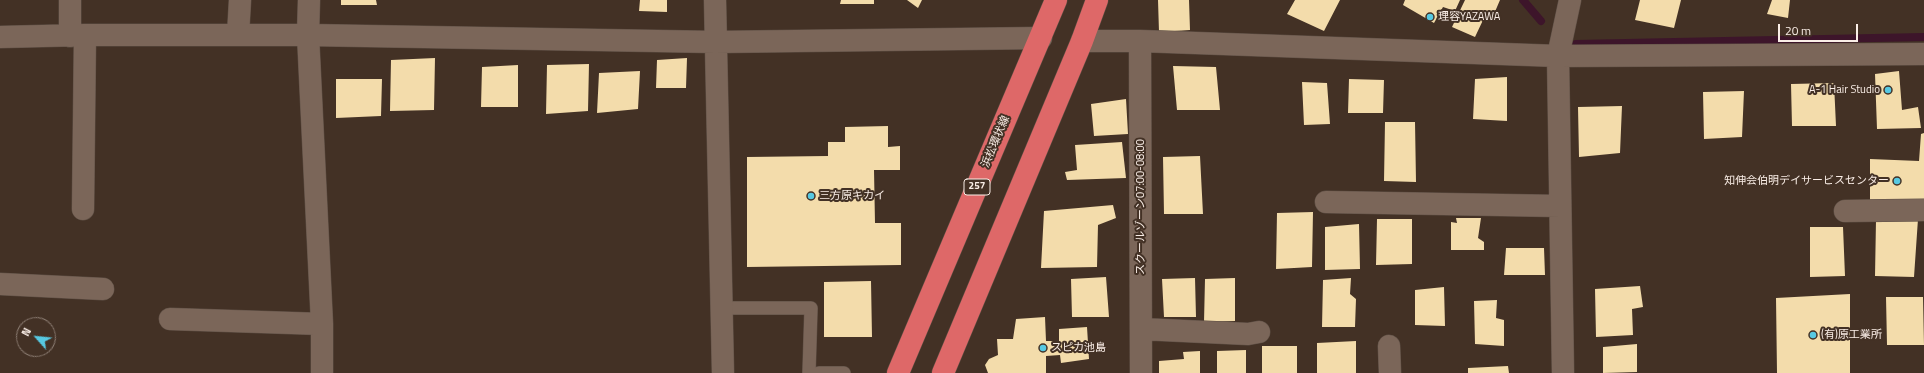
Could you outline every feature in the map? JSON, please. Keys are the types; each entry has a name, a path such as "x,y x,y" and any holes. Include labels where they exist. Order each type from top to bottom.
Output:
{"highway":[{"name":"浜松環状線","path":"898,373 1056,0"},
{"path":"943,373 1082,42 1097,0"}],"street":[{"path":"70,0 78,36 83,209"},
{"path":"238,35 240,0"},
{"path":"309,0 308,36 322,324 322,373"},
{"path":"715,0 723,373"},
{"path":"1563,373 1558,56 1570,0"},
{"path":"0,37 238,35 715,42 1040,38"},
{"path":"1082,42 1140,41 1558,56 1924,54"},
{"name":"スクールゾーン07:00-08:00","path":"1140,41 1141,373"},
{"path":"1326,202 1560,206"},
{"path":"1845,211 1924,210"},
{"path":"0,284 103,289"},
{"path":"170,319 322,324"},
{"path":"1141,329 1248,334 1259,332"},
{"path":"1390,346 1390,373"}],"lane":[{"path":"722,308 811,308 814,373 844,373"}],"building":[{"path":"341,0 376,0 377,5 341,5"},
{"path":"640,0 667,0 667,12 639,11"},
{"path":"841,0 874,0 874,4 840,4"},
{"path":"907,0 922,0 918,8"},
{"path":"1158,0 1189,0 1190,30 1159,32"},
{"path":"1295,0 1340,0 1324,31 1287,14"},
{"name":"理容YAZAWA","path":"1405,0 1460,0 1455,11 1443,7 1434,23 1403,5"},
{"path":"1465,0 1500,0 1491,21 1484,18 1475,37 1452,27"},
{"path":"1640,0 1681,0 1674,28 1635,20"},
{"path":"1772,0 1790,0 1788,18 1767,14"},
{"path":"435,58 434,110 390,111 391,60"},
{"path":"687,58 686,88 656,88 657,60"},
{"path":"589,64 588,111 546,114 547,65"},
{"path":"518,65 518,107 481,107 482,67"},
{"path":"1173,66 1216,67 1220,110 1177,110"},
{"path":"640,71 638,109 597,113 599,73"},
{"name":"A-1 Hair Studio","path":"1899,71 1902,110 1918,107 1921,128 1877,129 1875,74"},
{"path":"1507,77 1507,121 1473,119 1475,79"},
{"path":"336,79 382,79 381,116 336,118"},
{"path":"1349,79 1384,80 1383,113 1348,113"},
{"path":"1302,82 1327,83 1330,124 1304,125"},
{"path":"1834,83 1836,126 1792,126 1791,84"},
{"path":"1744,91 1742,137 1704,139 1703,92"},
{"path":"1126,99 1128,134 1094,136 1091,104"},
{"path":"1622,106 1620,153 1579,157 1578,107"},
{"path":"1385,122 1415,122 1416,182 1384,181"},
{"name":"三方原キカイ","path":"888,126 888,147 900,146 900,170 874,170 875,223 901,223 901,265 747,267 747,157 828,156 828,142 845,142 845,127"},
{"name":"知伸会伯明デイサービスセンター","path":"1924,133 1924,201 1870,200 1870,159 1919,161 1921,134"},
{"path":"1122,142 1126,178 1067,180 1065,172 1077,170 1075,145"},
{"path":"1200,156 1203,214 1164,214 1163,157"},
{"path":"1113,205 1116,218 1098,225 1097,267 1041,268 1044,211"},
{"path":"1313,212 1312,267 1276,269 1277,213"},
{"path":"1456,218 1481,218 1478,238 1484,242 1484,250 1451,250 1451,222 1457,223"},
{"path":"1377,219 1412,219 1412,264 1376,265"},
{"path":"1918,219 1914,277 1875,276 1876,220"},
{"path":"1359,224 1360,269 1325,270 1325,227"},
{"path":"1810,227 1843,227 1845,276 1810,277"},
{"path":"1506,248 1544,248 1545,275 1504,275"},
{"path":"1106,277 1109,317 1072,317 1071,279"},
{"path":"1195,278 1196,317 1164,317 1162,279"},
{"path":"1235,278 1235,321 1204,322 1205,279"},
{"path":"1351,278 1350,294 1356,299 1355,327 1322,327 1323,280"},
{"path":"871,281 872,337 824,337 824,282"},
{"path":"1640,286 1643,307 1632,309 1633,335 1596,337 1595,289"},
{"path":"1444,287 1445,326 1415,325 1415,290"},
{"name":"(有)原工業所","path":"1850,294 1850,373 1777,373 1776,298"},
{"path":"1886,297 1923,297 1924,345 1887,345"},
{"path":"1497,300 1496,318 1504,320 1504,346 1475,344 1474,301"},
{"name":"スピカ池島","path":"1045,317 1046,341 1059,341 1059,329 1087,327 1089,359 1061,363 1060,355 1046,356 1046,373 988,373 985,365 989,359 998,355 997,339 1013,339 1016,319"},
{"path":"1356,341 1356,373 1317,373 1317,343"},
{"path":"1637,344 1637,372 1603,373 1603,347"},
{"path":"1262,346 1297,346 1297,373 1262,373"},
{"path":"1246,350 1246,373 1217,373 1217,351"},
{"path":"1200,351 1200,373 1159,373 1159,361 1184,359 1183,352"},
{"path":"1508,366 1509,373 1468,373 1468,368"}],"waterway":[{"path":"1523,0 1541,21"},
{"path":"1576,44 1924,37"}],"place":[{"name":"理容YAZAWA","path":"1430,17"},
{"name":"A-1 Hair Studio","path":"1888,90"},
{"name":"知伸会伯明デイサービスセンター","path":"1897,181"},
{"name":"三方原キカイ","path":"811,196"},
{"name":"(有)原工業所","path":"1813,335"},
{"name":"スピカ池島","path":"1043,348"}]}
